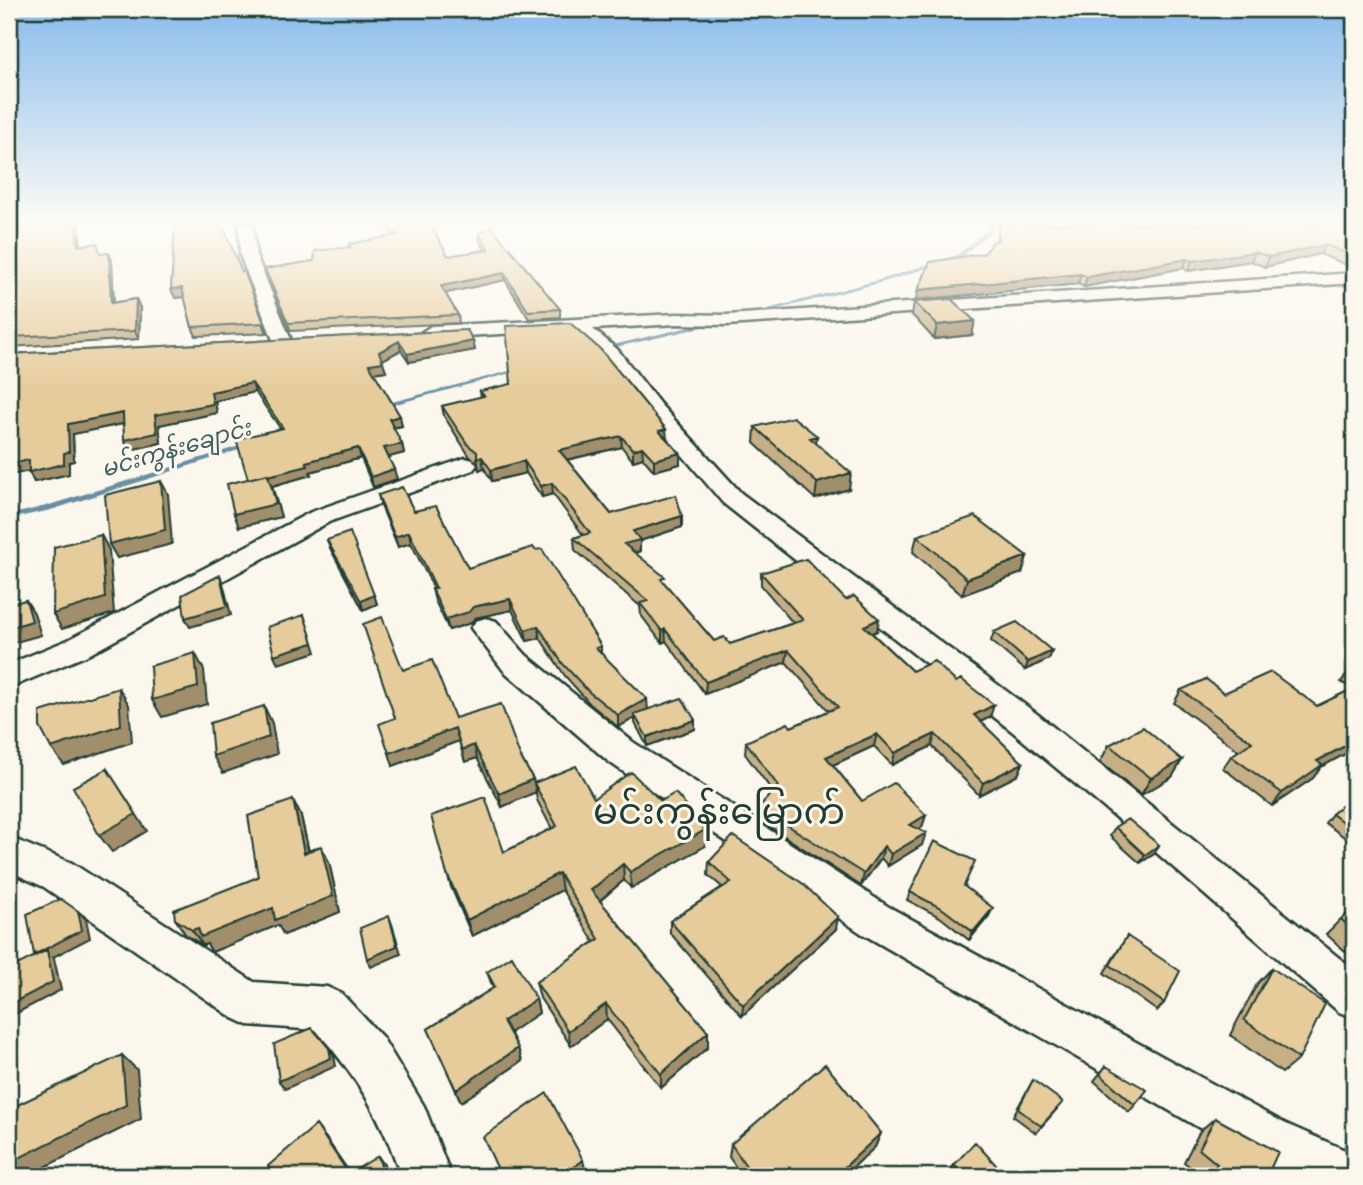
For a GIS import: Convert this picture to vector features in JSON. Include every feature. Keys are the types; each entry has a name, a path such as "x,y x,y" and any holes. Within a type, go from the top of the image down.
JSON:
{"street":[{"path":"258,279 282,340"},
{"path":"416,333 677,319 727,320 1335,279"},
{"path":"578,325 611,354 661,418 732,498 1025,723 1150,824 1354,997"},
{"path":"9,677 79,647 320,517 465,465"},
{"path":"486,628 515,663 621,752 874,920 1267,1140 1346,1176"},
{"path":"9,853 58,875 248,1003 327,1009 366,1053 407,1123 426,1176"}],"building":[{"path":"9,279 110,279 111,303 136,299 135,331 9,337"},
{"path":"172,279 247,279 264,323 192,327 182,288 171,289"},
{"path":"269,279 473,279 441,286 458,315 288,323"},
{"path":"508,279 535,279 560,309 528,311"},
{"path":"923,279 1027,279 918,290"},
{"path":"951,299 975,321 937,325 914,302"},
{"path":"570,323 601,350 666,429 659,431 680,453 654,460 642,447 633,450 621,436 559,450 611,514 676,495 682,516 633,531 640,540 624,544 665,577 661,579 714,641 724,637 730,644 803,620 761,573 806,559 846,600 854,596 879,619 864,626 912,671 934,661 956,682 961,679 994,705 974,715 1023,763 983,783 935,734 895,753 877,734 826,757 862,801 894,783 926,815 910,825 926,833 891,854 884,846 864,874 759,807 778,786 746,742 788,723 791,727 838,707 788,650 706,682 665,629 662,631 640,603 648,601 574,538 590,533 552,483 541,486 524,461 491,470 482,457 477,458 477,452 468,445 442,406 484,396 480,391 511,384 506,326"},
{"path":"467,330 473,341 407,354 399,341 379,352 383,362 369,364 400,416 389,419 402,444 384,448 394,469 371,477 358,448 306,462 308,466 248,479 236,439 283,428 252,383 211,392 213,404 155,415 157,433 124,440 123,413 68,424 69,452 64,453 64,464 29,472 29,460 9,464 9,354"},
{"path":"793,417 817,436 810,438 851,473 817,483 755,427"},
{"path":"268,474 276,504 234,514 227,484"},
{"path":"161,481 165,530 109,544 105,495"},
{"path":"402,487 414,511 436,506 468,568 533,547 535,550 542,549 601,646 596,648 647,699 618,715 589,692 563,664 538,626 525,630 510,599 473,607 469,612 446,619 432,589 436,588 409,532 395,537 378,495"},
{"path":"975,516 1027,556 967,579 917,536"},
{"path":"350,532 374,595 361,601 327,540"},
{"path":"101,535 105,598 53,614 54,547"},
{"path":"220,575 227,606 185,618 182,595"},
{"path":"26,600 32,621 9,628 9,604"},
{"path":"304,615 313,643 274,655 267,627"},
{"path":"382,617 403,670 432,660 455,718 501,704 520,756 533,779 499,794 474,745 462,750 455,728 389,753 379,724 395,718 363,624"},
{"path":"1017,622 1052,651 1028,662 994,632"},
{"path":"195,653 198,687 152,700 150,666"},
{"path":"1271,672 1317,706 1354,688 1354,741 1317,761 1322,765 1282,793 1231,756 1252,742 1181,690 1206,679 1224,693"},
{"path":"119,688 121,725 51,748 40,727 40,712"},
{"path":"682,698 695,720 647,737 634,714"},
{"path":"264,706 269,737 213,756 210,723"},
{"path":"1143,727 1182,760 1151,778 1109,745"},
{"path":"576,766 594,798 631,772 661,801 675,793 705,830 630,872 623,864 591,890 708,1032 661,1074 606,1004 568,1031 536,982 599,939 559,873 467,920 446,871 431,816 485,797 504,852 557,826 534,783"},
{"path":"107,769 136,814 99,835 73,787"},
{"path":"1354,796 1354,830 1332,814"},
{"path":"293,800 304,853 321,846 333,896 275,920 273,908 201,937 198,928 192,930 175,919 174,910 258,877 248,816"},
{"path":"1128,819 1159,845 1145,855 1115,827"},
{"path":"733,836 802,883 838,917 743,1005 670,921 731,882 709,862"},
{"path":"934,841 975,861 964,886 993,908 973,932 943,909 910,892"},
{"path":"61,899 78,911 82,930 34,955 27,914"},
{"path":"1354,909 1354,931 1341,919"},
{"path":"389,916 397,946 367,959 360,928"},
{"path":"1127,936 1180,971 1164,1003 1110,965"},
{"path":"47,950 53,982 9,1005 9,969"},
{"path":"512,956 536,999 503,1021 518,1048 456,1090 428,1029 495,987 487,972"},
{"path":"1272,968 1325,1004 1299,1059 1244,1020"},
{"path":"312,1028 329,1048 331,1058 279,1081 274,1044"},
{"path":"122,1055 126,1105 9,1163 9,1109"},
{"path":"825,1064 881,1133 835,1176 753,1176 731,1144"},
{"path":"1106,1066 1147,1090 1135,1105 1100,1074"},
{"path":"1033,1080 1063,1102 1041,1126 1018,1109"},
{"path":"547,1093 583,1160 562,1176 501,1176 483,1137"},
{"path":"1215,1118 1278,1152 1267,1176 1207,1176 1217,1164 1199,1149"},
{"path":"316,1125 349,1174 378,1156 384,1176 273,1176 268,1166"},
{"path":"975,1142 1006,1176 964,1176 954,1165"}],"waterway":[{"name":"မင်းကွန်းချောင်း","path":"743,316 887,279"},
{"name":"မင်းကွန်းချောင်း","path":"603,348 719,322"},
{"name":"မင်းကွန်းချောင်း","path":"383,406 519,370"},
{"name":"မင်းကွန်းချောင်း","path":"9,517 48,508 249,445"}],"district":[{"name":"မင်းကွန်းမြောက်","path":"719,811"}]}
